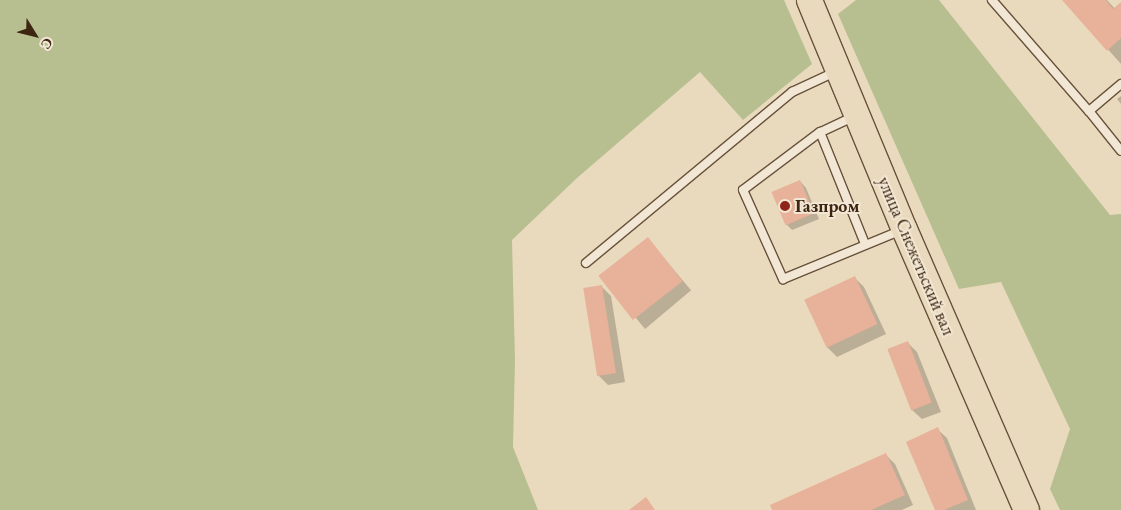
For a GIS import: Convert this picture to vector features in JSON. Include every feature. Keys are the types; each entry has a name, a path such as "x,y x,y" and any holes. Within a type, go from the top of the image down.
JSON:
{"main road":[{"name":"улица Снежетьский вал","path":"809,0 1023,508"}],"lane":[{"path":"992,0 1089,111 1121,151"},
{"path":"586,263 792,92 839,70"},
{"path":"1089,111 1121,84"},
{"path":"856,115 820,132 743,190 784,279 904,229"},
{"path":"820,132 865,244"}],"green space":[{"path":"0,0 784,0 812,64 743,120 700,72 577,178 512,240 515,360 513,447 538,510 0,510"},
{"path":"856,0 939,0 1110,215 1121,214 1121,510 1060,510 1050,489 1070,429 1001,282 959,289 838,14"}],"building":[{"path":"1062,0 1106,0 1113,9 1121,2 1121,38 1107,51"},
{"path":"800,180 814,213 786,225 771,192"},
{"path":"648,237 682,281 633,320 598,276"},
{"path":"855,276 877,324 827,348 804,300"},
{"path":"602,285 616,373 597,376 583,288"},
{"path":"908,341 932,403 911,411 887,349"},
{"path":"938,427 968,500 944,510 935,510 906,442"},
{"path":"886,453 905,495 871,510 772,510 770,505"},
{"path":"646,497 655,510 629,510"}],"place":[{"name":"Газпром","path":"785,206"}]}
